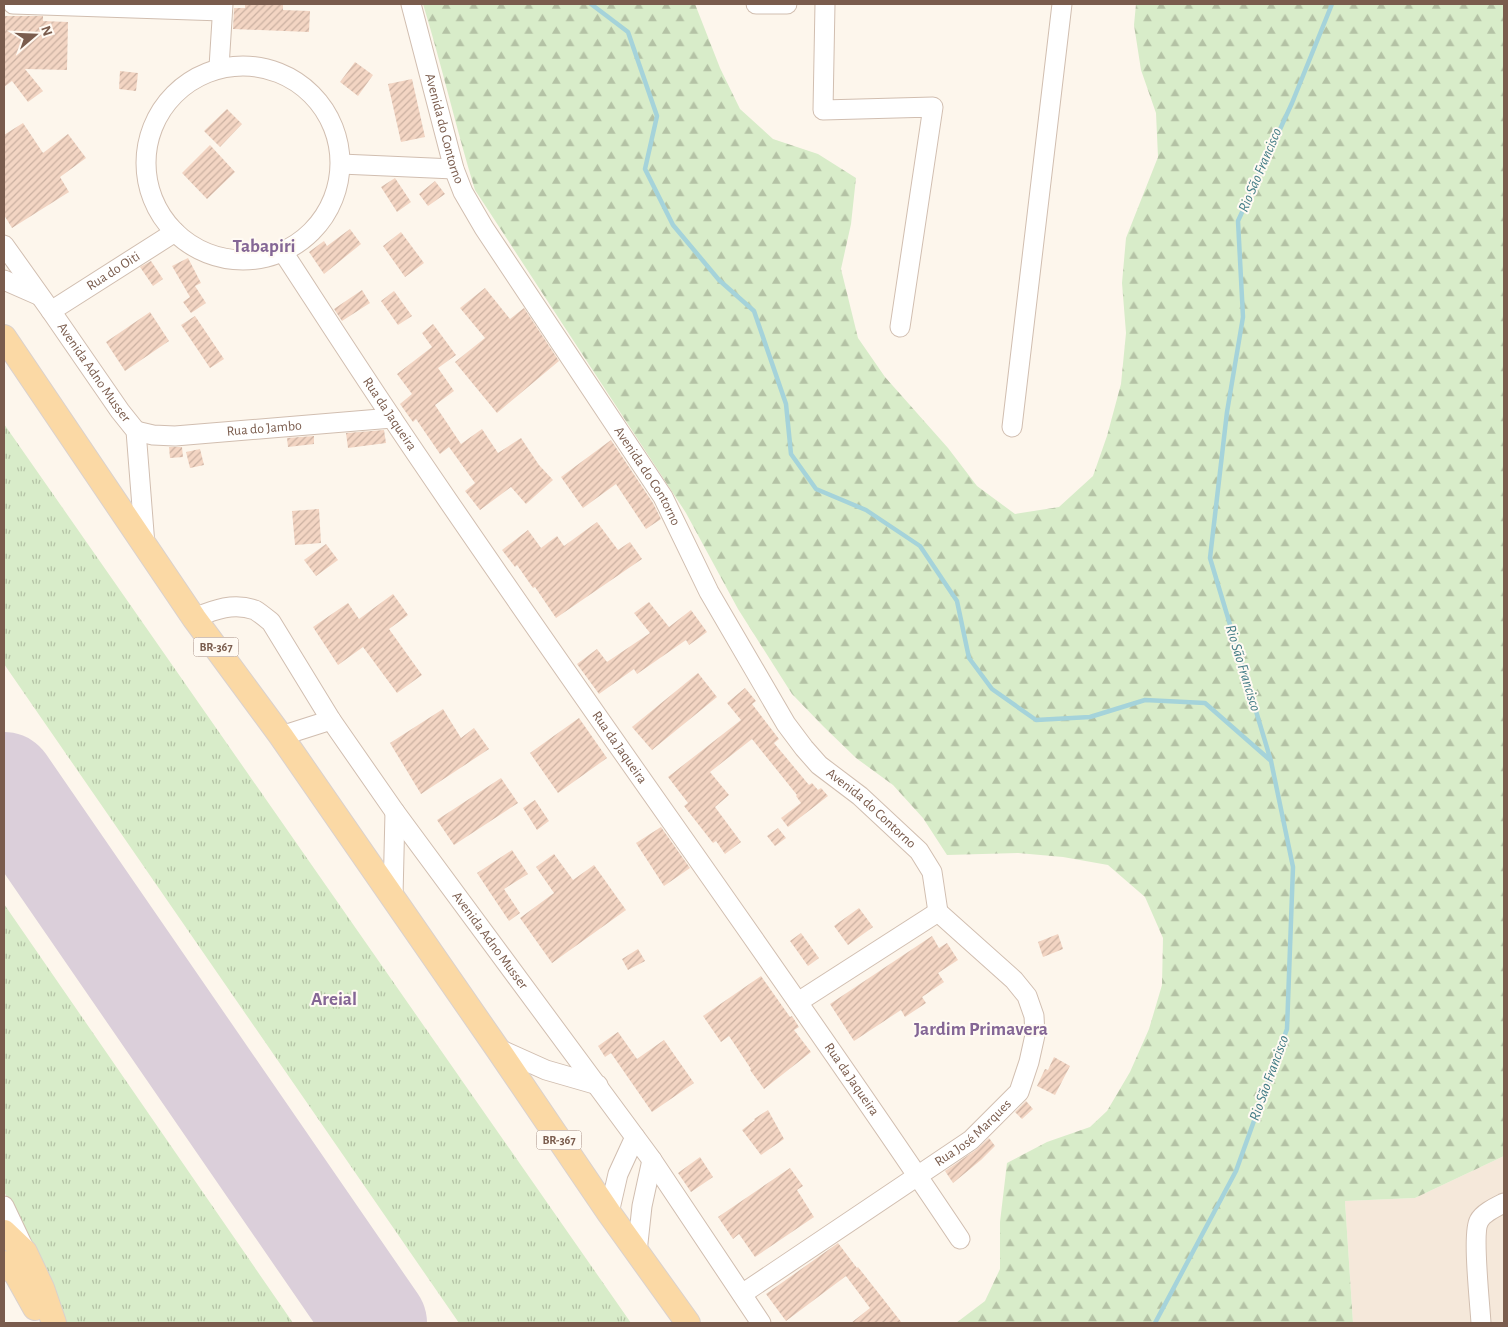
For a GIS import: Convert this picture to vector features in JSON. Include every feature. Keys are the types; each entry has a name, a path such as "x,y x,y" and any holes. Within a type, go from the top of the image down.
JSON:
{"main road":[{"name":"BR-367","path":"4,337 194,618 281,736 393,896 608,1213 688,1323"},
{"path":"4,1232 25,1252 42,1288 54,1323"},
{"path":"4,1263 16,1274 22,1283 43,1323"}],"street":[{"path":"13,4 222,7 219,68"},
{"name":"Avenida do Contorno","path":"411,4 454,169 463,192 484,228 663,497 709,592 786,724 819,765 860,796 919,852 932,872 938,912"},
{"path":"756,4 787,4"},
{"path":"825,4 823,110 933,107 900,327"},
{"path":"1012,427 1062,4"},
{"path":"248,65 278,71 303,86 324,108 337,134 341,164 337,191 325,217 306,237 283,252 255,260 226,259 199,249 175,232 155,204 146,171 149,137 164,106 188,82 219,68 248,65"},
{"path":"341,164 454,169"},
{"name":"Rua do Oiti","path":"51,311 175,232"},
{"name":"Avenida Adno Musser","path":"4,246 136,431 145,545"},
{"name":"Rua da Jaqueira","path":"283,252 392,418 960,1238"},
{"path":"4,280 39,296"},
{"name":"Rua do Jambo","path":"136,431 153,436 175,436 392,418"},
{"name":"Avenida Adno Musser","path":"194,618 217,608 236,606 255,611 271,622 331,720 396,812 652,1160 761,1323"},
{"path":"281,736 331,720"},
{"path":"393,896 396,812"},
{"path":"798,1002 938,912"},
{"name":"Rua José Marques","path":"742,1294 971,1140 1019,1092 1029,1062 1035,1035 1034,1016 1026,996 1018,985 938,912"},
{"path":"497,1048 546,1070 598,1085"},
{"path":"608,1213 618,1174 635,1137"},
{"path":"637,1252 642,1206 652,1160"},
{"path":"1481,1323 1476,1237 1479,1222 1486,1214 1504,1203"},
{"path":"4,1206 25,1252"}],"shaded area":[{"path":"1504,1156 1504,1323 1353,1323 1345,1201 1415,1198"}],"green space":[{"path":"423,4 695,4 720,68 740,109 773,139 818,154 856,178 851,224 841,269 858,338 885,377 948,448 977,486 1015,514 1059,507 1093,476 1107,436 1121,384 1126,333 1122,283 1126,238 1158,157 1156,113 1141,70 1134,25 1136,4 1504,4 1504,1156 1415,1198 1345,1201 1353,1323 956,1323 985,1301 1000,1269 1000,1222 1007,1163 1047,1142 1090,1127 1107,1111 1130,1072 1149,1029 1162,985 1163,938 1145,897 1108,865 1063,857 1018,853 947,855 923,818 893,785 856,758 792,694 738,609 686,513 475,190"},
{"path":"4,424 631,1323 459,1323 4,664"},
{"path":"4,904 293,1323 61,1323 4,1191"}],"building":[{"path":"245,4 283,4 283,10 310,11 309,32 233,29 234,8 245,8"},
{"path":"4,16 43,16 43,21 68,22 67,70 25,69 43,91 28,102 12,81 4,87"},
{"path":"355,62 373,75 358,96 340,82"},
{"path":"120,71 138,73 136,91 119,89"},
{"path":"412,79 425,137 401,142 388,84"},
{"path":"227,109 242,124 220,147 204,131"},
{"path":"23,123 43,153 68,134 86,158 60,177 69,192 12,228 4,215 4,135"},
{"path":"210,145 235,172 207,199 182,173"},
{"path":"395,178 411,202 397,212 381,187"},
{"path":"435,181 445,194 428,206 419,194"},
{"path":"350,229 361,244 324,274 309,252 324,241 327,246"},
{"path":"401,232 424,263 405,277 383,246"},
{"path":"188,258 201,283 195,286 206,303 191,313 183,302 190,297 172,266"},
{"path":"151,261 163,279 153,286 140,267"},
{"path":"485,288 510,319 524,308 559,361 497,413 455,362 485,338 460,308"},
{"path":"362,290 370,303 342,321 334,309"},
{"path":"394,291 412,316 398,325 381,301"},
{"path":"150,312 169,341 125,371 106,342"},
{"path":"195,316 224,359 210,368 181,325"},
{"path":"433,324 456,355 438,368 454,391 435,405 461,444 482,429 498,453 521,438 539,465 553,480 526,504 511,487 480,510 465,491 475,483 449,447 440,454 416,419 413,422 400,404 412,394 397,374 432,347 422,333"},
{"path":"384,430 386,443 348,448 346,433"},
{"path":"314,436 314,444 288,447 287,438"},
{"path":"611,440 653,503 661,519 646,529 616,484 583,508 561,477"},
{"path":"169,447 182,447 183,457 170,458"},
{"path":"200,449 204,465 190,468 186,452"},
{"path":"319,509 321,543 295,545 292,511"},
{"path":"597,522 618,550 630,542 642,559 556,618 535,587 533,588 517,565 515,567 502,550 528,530 541,548 557,536 564,546"},
{"path":"326,544 338,560 316,576 304,560"},
{"path":"393,594 408,615 389,629 422,675 397,693 363,647 338,665 313,627 348,603 359,619"},
{"path":"649,602 669,627 691,610 707,632 689,645 686,640 637,674 634,669 599,694 577,664 597,649 607,662 650,633 634,613"},
{"path":"698,673 717,697 652,750 632,727"},
{"path":"745,688 756,701 752,704 779,739 774,743 809,785 812,783 818,790 821,788 828,796 788,827 781,818 801,803 797,795 752,739 710,772 729,795 715,807 741,842 725,854 716,841 713,843 684,806 688,803 668,777 741,720 727,703"},
{"path":"443,709 461,738 474,728 489,749 421,794 390,743"},
{"path":"579,718 607,758 558,793 530,753"},
{"path":"501,778 518,803 454,845 437,820"},
{"path":"535,800 549,821 537,830 523,808"},
{"path":"661,827 690,868 664,886 636,843"},
{"path":"778,828 786,838 775,846 767,836"},
{"path":"512,850 528,874 504,889 520,913 509,921 477,873"},
{"path":"554,854 573,880 594,865 626,910 552,963 520,918 554,893 536,867"},
{"path":"859,908 873,927 848,945 834,926"},
{"path":"801,933 819,958 808,966 790,941"},
{"path":"1058,934 1063,949 1043,957 1038,942"},
{"path":"932,936 939,948 947,943 958,960 938,973 944,982 922,997 926,1003 905,1017 901,1010 854,1041 830,1004"},
{"path":"638,949 645,961 628,970 622,959"},
{"path":"761,976 790,1017 792,1016 799,1027 794,1030 811,1052 764,1089 729,1036 721,1042 703,1016"},
{"path":"618,1032 637,1059 664,1040 694,1083 652,1112 611,1053 605,1057 598,1046"},
{"path":"1054,1057 1070,1066 1055,1095 1037,1086 1045,1069 1048,1070"},
{"path":"1026,1101 1033,1109 1022,1119 1015,1112"},
{"path":"768,1110 784,1139 761,1155 742,1130"},
{"path":"989,1138 995,1146 953,1183 945,1171 977,1149"},
{"path":"700,1157 713,1177 691,1192 678,1173"},
{"path":"790,1168 803,1186 797,1190 814,1217 755,1257 739,1234 733,1239 718,1217"},
{"path":"838,1243 902,1323 851,1323 870,1308 846,1276 786,1321 766,1294"}],"waterway":[{"path":"591,4 628,32 657,116 645,169 673,225 719,280 754,311 786,404 791,454 816,489 866,510 920,546 957,601 969,658 992,689 1036,720 1090,717 1145,700 1205,703 1270,760"},
{"name":"Rio São Francisco","path":"1155,1323 1236,1171 1287,1029 1293,867 1271,761 1210,558 1227,412 1243,317 1238,221 1292,103 1332,4"}],"runway":[{"path":"4,783 376,1323"}],"district":[{"name":"Tabapiri","path":"264,246"},
{"name":"Areial","path":"334,999"},
{"name":"Jardim Primavera","path":"981,1029"}]}
